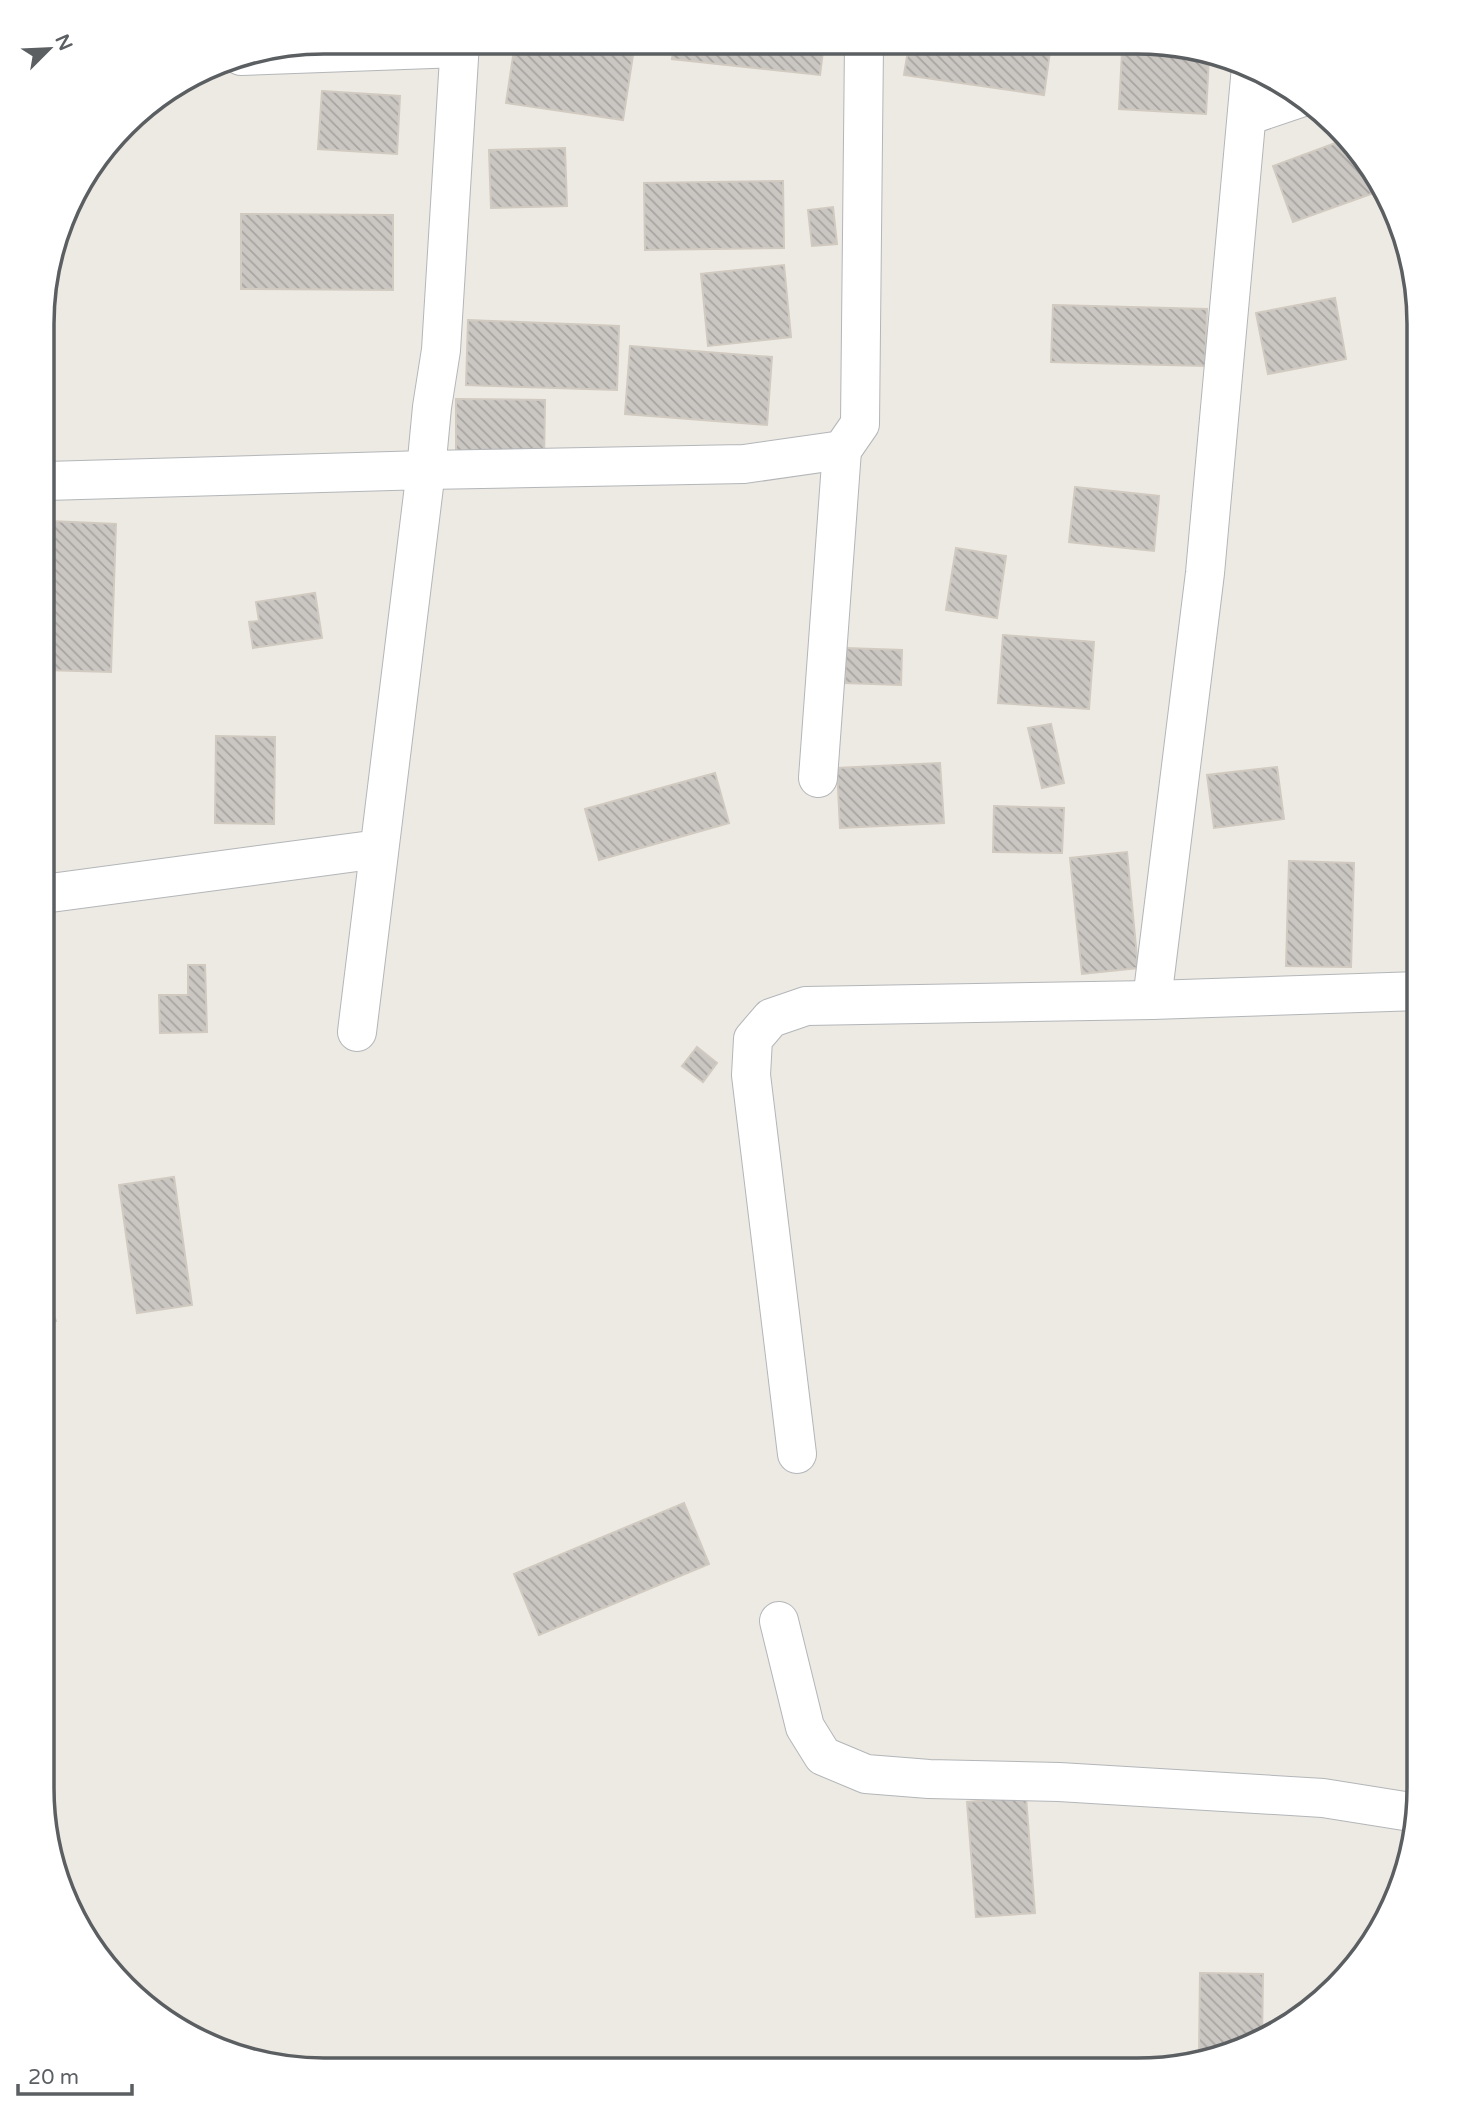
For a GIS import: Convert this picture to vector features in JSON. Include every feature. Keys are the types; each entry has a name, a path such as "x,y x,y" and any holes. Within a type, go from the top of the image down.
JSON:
{"street":[{"path":"357,1032 441,350 459,54"},
{"path":"818,778 842,450 860,424 864,54"},
{"path":"1153,1000 1205,573 1250,79"},
{"path":"1248,116 1289,102"},
{"path":"54,481 744,464 842,450"},
{"path":"54,893 379,849"},
{"path":"797,1454 751,1075 753,1039 771,1018 807,1006 1153,1000 1407,991"},
{"path":"779,1621 805,1727 823,1756 866,1774 929,1779 1059,1782 1323,1798 1405,1811"}],"building":[{"path":"513,54 633,55 623,120 506,103"},
{"path":"673,54 823,54 820,75 672,59"},
{"path":"907,54 1050,54 1044,95 904,75"},
{"path":"1122,54 1172,57 1209,64 1206,114 1119,109"},
{"path":"322,91 400,96 397,154 318,149"},
{"path":"1337,143 1373,193 1293,222 1273,166"},
{"path":"565,148 567,206 491,208 489,150"},
{"path":"783,181 784,248 645,250 644,183"},
{"path":"833,207 837,244 812,246 808,210"},
{"path":"241,214 393,215 393,290 241,289"},
{"path":"784,265 791,337 708,346 701,274"},
{"path":"1335,298 1346,359 1268,374 1256,313"},
{"path":"1053,305 1207,309 1205,366 1051,362"},
{"path":"468,320 619,326 617,390 466,385"},
{"path":"630,346 772,357 767,425 625,414"},
{"path":"456,399 545,400 544,463 456,463"},
{"path":"1075,487 1159,496 1154,551 1069,542"},
{"path":"54,521 116,524 111,672 54,670"},
{"path":"956,548 1006,556 997,618 946,610"},
{"path":"315,593 322,638 253,648 249,622 259,621 256,602"},
{"path":"1003,635 1094,642 1089,709 998,703"},
{"path":"846,648 902,650 901,685 845,683"},
{"path":"1051,724 1064,783 1042,788 1028,728"},
{"path":"216,736 275,737 274,824 215,823"},
{"path":"940,763 944,823 840,828 837,768"},
{"path":"1277,767 1284,819 1214,828 1207,775"},
{"path":"715,773 729,823 599,860 585,809"},
{"path":"994,806 1064,808 1062,853 993,852"},
{"path":"1127,852 1138,968 1082,974 1070,858"},
{"path":"1289,861 1354,863 1351,967 1286,966"},
{"path":"188,965 205,965 207,1032 160,1033 159,995 188,995"},
{"path":"697,1047 717,1063 703,1082 682,1066"},
{"path":"174,1177 192,1305 137,1313 119,1185"},
{"path":"684,1503 709,1564 539,1635 514,1574"},
{"path":"1026,1797 1035,1913 976,1917 967,1802"},
{"path":"1200,1973 1263,1974 1262,2027 1199,2051"}]}
